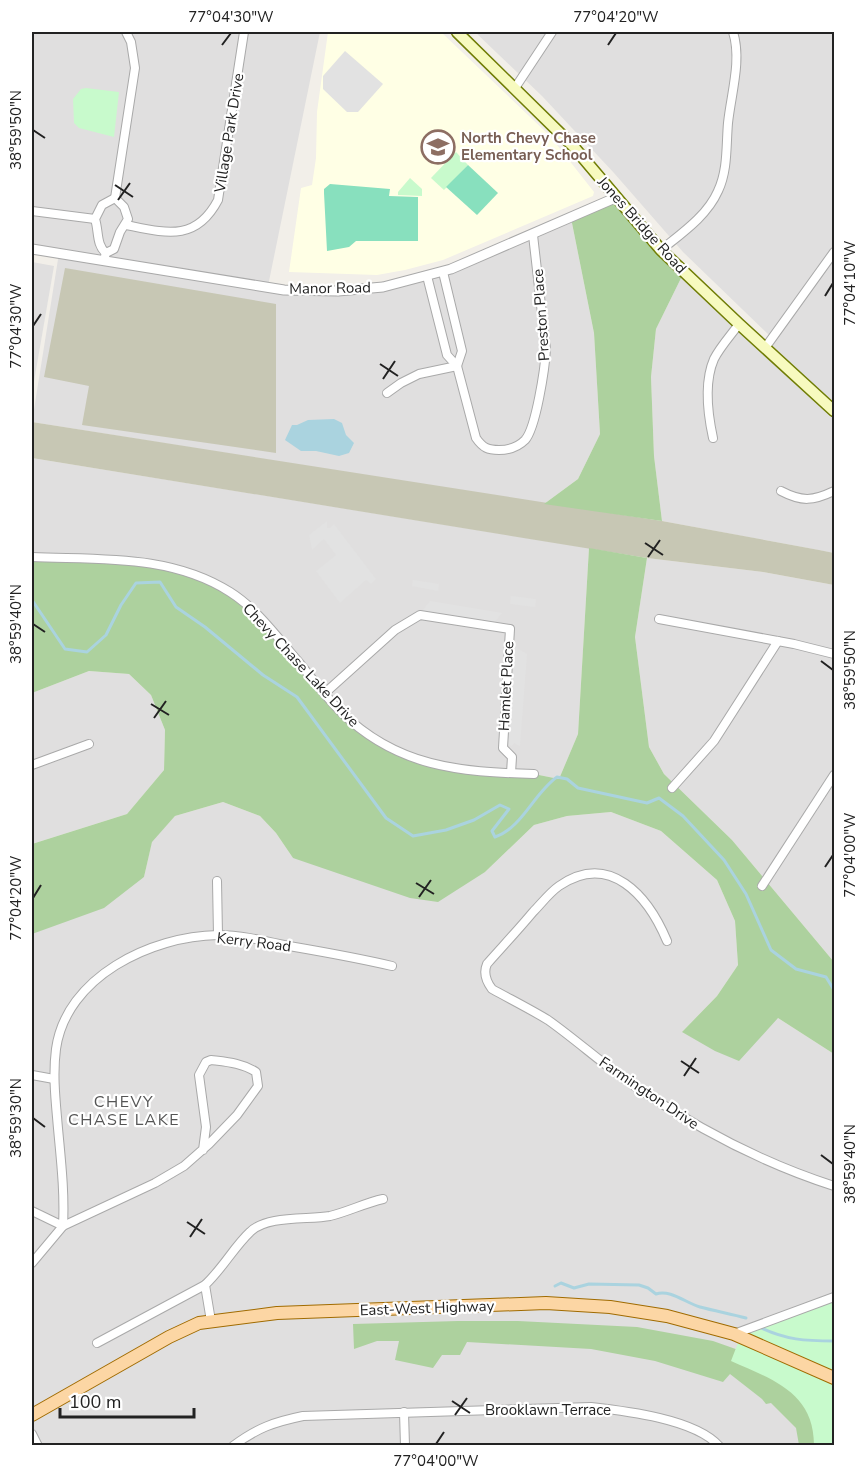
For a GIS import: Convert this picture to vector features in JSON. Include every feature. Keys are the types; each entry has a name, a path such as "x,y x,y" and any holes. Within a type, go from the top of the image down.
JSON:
{"main road":[{"name":"Jones Bridge Road","path":"457,32 573,146 661,250 834,411"},
{"name":"East-West Highway","path":"32,1415 169,1337 199,1323 277,1313 546,1303 610,1306 668,1316 734,1334 834,1378"}],"street":[{"path":"115,198 102,206 95,219 99,243 105,257 114,249 128,219 126,212 115,198 135,68 134,53 126,32"},
{"name":"Village Park Drive","path":"126,225 182,232 192,230 201,224 213,210 218,200 244,32"},
{"path":"515,88 552,32"},
{"path":"661,250 699,218 718,192 725,171 736,59 733,32"},
{"name":"Manor Road","path":"32,249 105,257 284,290 338,291 383,287 443,272 615,198"},
{"path":"32,211 95,219"},
{"name":"Preston Place","path":"427,276 447,355 457,366 476,438 482,447 489,450 503,451 514,448 524,441 531,431 545,364 546,349 533,235"},
{"path":"765,348 834,252"},
{"name":"Preston Place","path":"443,272 462,351 457,366"},
{"path":"713,438 709,418 711,370 714,359 739,324"},
{"path":"387,393 419,374 457,366"},
{"path":"781,491 797,499 807,500 834,491"},
{"name":"Chevy Chase Lake Drive","path":"32,557 138,561 159,564 198,576 231,593 259,617 340,711 382,745 427,764 465,771 534,774"},
{"name":"Hamlet Place","path":"326,693 395,630 420,615 510,629 503,747 512,757 511,773"},
{"path":"659,619 834,654"},
{"path":"672,788 714,741 778,641"},
{"path":"32,765 89,744"},
{"path":"762,886 834,775"},
{"name":"Farmington Drive","path":"667,941 648,904 627,884 617,878 593,873 577,877 553,891 484,970 487,982 492,989 547,1020 637,1088 700,1128 766,1160 834,1186"},
{"path":"217,881 218,935"},
{"name":"Kerry Road","path":"63,1226 64,1197 54,1079 56,1048 63,1025 76,1001 97,979 148,949 179,940 218,935 251,938 392,966"},
{"path":"32,1263 63,1226 154,1183 184,1166 202,1150 254,1095 258,1079 256,1072 251,1068 243,1064 211,1060 201,1068 199,1075 206,1127 202,1150"},
{"path":"32,1075 54,1079"},
{"path":"97,1343 205,1285 220,1272 250,1231 261,1225 332,1215 361,1204 383,1199"},
{"path":"32,1212 63,1226"},
{"path":"205,1285 211,1321"},
{"path":"734,1334 834,1297"},
{"name":"Brooklawn Terrace","path":"233,1446 251,1432 274,1422 303,1416 601,1408 670,1420 706,1434 719,1446"},
{"path":"404,1412 405,1446"},
{"path":"32,1434 38,1446"}],"shaded area":[{"path":"32,32 320,32 268,286 338,291 409,282 571,218 594,333 600,434 578,479 544,504 32,422 59,253 32,249"},
{"name":"North Chevy Chase Elementary School","path":"328,32 441,32 550,136 594,192 593,196 443,260 405,270 377,275 289,272 301,188 312,185 316,158 317,112"},
{"path":"475,32 834,32 834,250 770,336 683,252 542,96"},
{"path":"345,51 383,84 358,112 347,112 323,89 323,76"},
{"path":"834,252 834,553 662,521 654,456 651,377 656,329 684,272 766,348"},
{"path":"32,262 54,266 32,393"},
{"path":"65,268 276,304 276,453 82,425 89,386 44,377"},
{"path":"32,422 662,521 834,553 834,585 763,572 647,558 32,458"},
{"path":"32,458 589,548 578,734 559,779 534,774 427,764 32,557"},
{"path":"327,521 327,528 334,524 376,579 371,584 366,580 340,603 316,571 336,555 324,539 312,550 309,535"},
{"path":"647,558 763,572 834,585 834,962 732,840 664,774 649,747 635,637"},
{"path":"413,580 439,584 438,591 412,586"},
{"path":"511,596 536,599 535,607 510,604"},
{"path":"430,601 502,613 494,623 422,611"},
{"path":"513,646 527,654 520,746 514,743 512,746 506,744"},
{"path":"89,671 129,674 151,695 165,730 164,770 127,814 32,844 32,693"},
{"path":"223,802 260,816 276,833 293,858 485,872 534,825 567,816 611,812 661,831 717,880 735,921 738,965 717,996 682,1032 778,1018 834,1054 834,1297 735,1334 821,1445 32,1446 32,934 144,877 152,841 175,816"}],"green space":[{"path":"81,89 119,92 114,137 79,128 74,123 73,99"},
{"path":"456,152 468,165 444,190 431,178"},
{"path":"468,165 498,193 477,215 446,187"},
{"path":"410,178 422,189 422,196 398,195"},
{"path":"330,184 390,189 389,196 418,197 418,241 356,241 349,247 327,251 324,189"},
{"path":"615,198 684,272 656,329 651,377 654,456 662,521 544,504 578,479 600,434 594,333 571,218"},
{"path":"589,548 647,558 635,637 649,747 664,774 732,840 834,962 834,1054 778,1018 739,1061 715,1051 682,1032 717,996 738,965 735,921 717,880 661,831 611,812 567,816 534,825 485,872 438,902 410,898 293,858 276,833 260,816 223,802 175,816 152,842 144,877 104,908 32,934 32,844 127,814 164,770 165,730 151,695 129,674 89,671 32,693 32,557 159,564 231,593 259,617 360,729 427,764 534,774 559,779 578,734"},
{"path":"834,1299 834,1445 814,1445 807,1412 798,1400 775,1382 731,1361 741,1335"},
{"path":"518,1321 637,1327 713,1341 770,1361 834,1445 799,1445 796,1428 771,1403 766,1404 730,1374 723,1382 655,1361 591,1349 467,1342 460,1355 442,1355 433,1368 395,1360 399,1341 377,1341 354,1349 353,1324"}],"water":[{"path":"334,419 342,423 346,435 354,443 349,453 339,456 316,451 301,451 285,440 292,425 308,420"}],"waterway":[{"path":"32,600 65,649 87,652 106,635 121,605 136,583 160,582 176,607 205,627 263,675 297,697 386,818 413,836 446,830 474,820 500,805 509,809 492,831 495,837 513,826 541,792 557,777 567,779 578,788 647,803 659,798 683,816 724,860 746,894 771,950 796,969 826,977 834,990"},
{"path":"555,1286 561,1283 574,1288 589,1284 639,1285 656,1294 667,1293 700,1307 746,1318"},
{"path":"759,1327 796,1339 834,1341"}],"place":[{"name":"North Chevy Chase Elementary School","path":"438,147"}],"district":[{"name":"CHEVY CHASE LAKE","path":"124,1110"}]}
